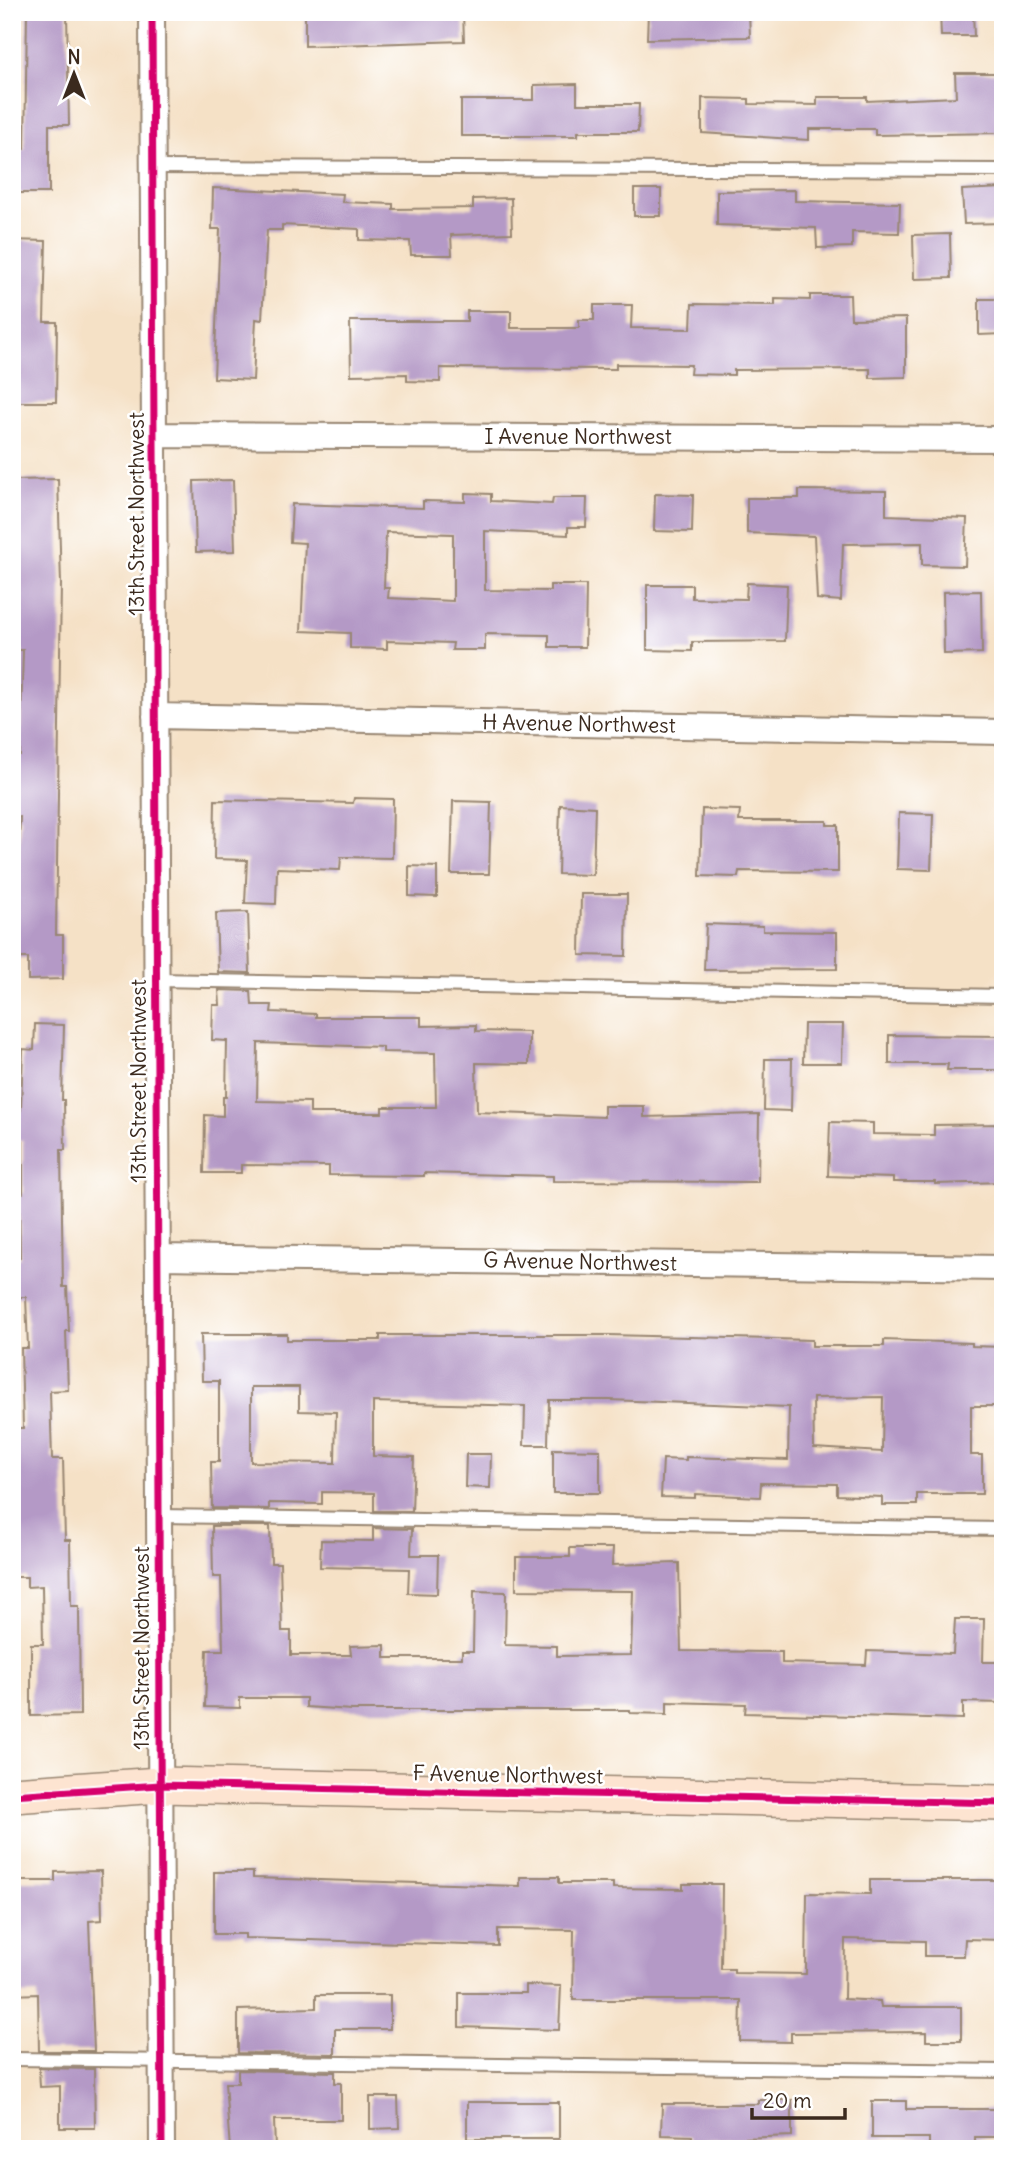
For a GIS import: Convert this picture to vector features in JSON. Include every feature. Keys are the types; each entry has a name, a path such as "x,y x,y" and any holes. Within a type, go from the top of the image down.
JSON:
{"main road":[{"name":"F Avenue Northwest","path":"12,1795 160,1785 1003,1803"}],"street":[{"name":"13th Street Northwest","path":"152,12 162,2149"},
{"name":"I Avenue Northwest","path":"154,435 1003,439"},
{"name":"H Avenue Northwest","path":"155,716 1003,732"},
{"name":"G Avenue Northwest","path":"158,1257 1003,1268"}],"lane":[{"path":"153,167 1003,170"},
{"path":"156,981 1003,996"},
{"path":"159,1516 1003,1529"},
{"path":"12,2059 1003,2071"}],"building":[{"path":"27,12 67,12 69,125 49,125 49,193 12,193 12,149 25,149"},
{"path":"305,12 463,12 464,41 305,46"},
{"path":"648,12 749,12 750,37 647,39"},
{"path":"940,12 973,12 974,36 941,36"},
{"path":"955,73 1003,73 1003,133 875,135 875,129 809,129 809,140 702,133 702,98 749,99 749,104 817,105 817,97 867,97 867,101 956,97"},
{"path":"577,84 577,104 639,104 638,132 578,132 578,136 461,136 461,100 534,100 534,85"},
{"path":"213,188 343,194 342,202 393,204 393,209 473,208 473,199 511,198 512,233 451,235 452,255 411,255 410,241 359,240 359,229 282,225 282,230 267,230 262,320 256,319 253,380 214,378 220,229 212,229"},
{"path":"1003,188 1003,223 964,224 962,190"},
{"path":"634,189 661,189 661,216 634,216"},
{"path":"795,190 795,201 900,203 899,233 852,232 852,247 817,248 816,228 717,225 717,191"},
{"path":"950,234 951,278 914,279 913,235"},
{"path":"12,240 46,241 44,322 57,322 56,402 12,402"},
{"path":"810,295 850,295 851,319 906,318 906,377 870,378 870,369 734,370 734,375 690,374 691,365 616,364 616,369 440,368 440,382 407,381 407,374 351,375 350,321 467,321 467,311 511,311 511,328 579,328 579,320 594,320 594,305 632,305 631,328 691,329 692,304 775,305 775,299 810,300"},
{"path":"979,299 1003,299 1003,334 979,335"},
{"path":"58,479 61,584 56,935 63,935 63,979 28,980 28,958 12,958 12,875 18,876 20,817 12,817 12,755 20,755 23,650 17,650 17,629 12,629 12,583 17,584 15,480"},
{"path":"233,480 235,551 196,552 194,481"},
{"path":"799,490 886,491 886,515 967,518 965,566 922,565 922,543 843,544 841,601 817,599 814,536 747,533 747,498 799,498"},
{"path":"465,493 491,494 491,501 552,504 553,498 587,498 586,527 568,527 568,535 485,531 485,590 550,591 550,585 586,585 585,647 549,647 549,635 485,634 485,650 452,650 453,643 387,641 387,649 350,648 350,633 301,631 305,543 290,542 292,504 423,508 423,501 465,502","holes":["386,532 453,534 453,601 388,598 389,588 384,588"]},
{"path":"655,494 693,495 692,532 654,531"},
{"path":"747,583 787,585 785,641 692,642 692,651 647,650 647,585 692,585 692,598 746,599"},
{"path":"981,591 982,653 944,654 943,592"},
{"path":"354,798 393,799 392,858 341,857 340,870 277,868 276,904 245,903 247,860 214,859 215,800 353,803"},
{"path":"453,801 491,802 489,874 451,874"},
{"path":"560,805 595,807 593,875 558,874"},
{"path":"702,809 740,810 739,821 827,821 827,825 838,825 838,872 739,871 738,877 700,876"},
{"path":"899,813 933,814 931,870 897,869"},
{"path":"409,866 437,867 437,897 409,896"},
{"path":"581,894 627,894 626,956 580,955"},
{"path":"248,912 250,973 218,972 216,913"},
{"path":"706,924 763,926 763,931 837,932 837,969 704,970"},
{"path":"219,990 251,991 252,1005 272,1005 271,1012 316,1014 316,1017 421,1017 421,1026 476,1025 476,1031 529,1032 529,1064 476,1063 477,1112 604,1117 604,1106 644,1106 644,1117 759,1114 758,1182 553,1181 553,1176 424,1173 424,1176 329,1175 329,1166 241,1165 241,1173 204,1173 205,1115 223,1116 223,1097 226,1097 227,1041 212,1040 213,1005 220,1005","holes":["258,1043 383,1047 383,1052 435,1053 436,1107 382,1107 382,1113 310,1113 310,1102 257,1101"]},
{"path":"35,1024 64,1025 62,1100 65,1150 61,1150 63,1287 67,1287 69,1331 66,1331 68,1390 50,1391 52,1459 63,1459 65,1540 70,1540 71,1606 79,1606 80,1715 31,1716 31,1644 43,1644 42,1586 27,1587 27,1577 12,1577 12,1521 18,1521 16,1428 23,1428 21,1348 28,1348 26,1297 12,1297 12,1259 20,1258 19,1194 23,1193 23,1141 12,1141 12,1111 21,1110 23,1049 34,1050"},
{"path":"804,1024 843,1024 842,1063 803,1063"},
{"path":"889,1035 1003,1036 1003,1070 947,1070 948,1064 889,1064"},
{"path":"765,1059 792,1059 791,1111 764,1110"},
{"path":"830,1122 873,1123 873,1134 934,1135 934,1125 1003,1124 1003,1182 935,1184 893,1182 893,1178 828,1176"},
{"path":"201,1334 287,1334 287,1340 380,1340 380,1335 609,1335 812,1340 812,1346 884,1346 884,1340 972,1343 972,1346 1003,1347 1003,1406 971,1406 971,1455 982,1455 982,1494 917,1494 917,1505 882,1505 882,1497 837,1495 837,1484 761,1483 760,1497 695,1494 695,1498 661,1497 663,1459 686,1460 686,1457 788,1460 789,1407 549,1400 548,1445 524,1445 525,1406 373,1402 373,1456 414,1457 412,1511 374,1511 374,1493 322,1492 322,1504 269,1503 269,1509 212,1508 211,1462 219,1462 219,1381 202,1381","holes":["251,1387 299,1387 299,1411 336,1412 335,1463 251,1462","883,1397 882,1452 814,1448 813,1398"]},
{"path":"553,1449 600,1450 600,1493 553,1493"},
{"path":"466,1454 491,1454 490,1488 465,1487"},
{"path":"212,1526 270,1526 271,1563 280,1563 282,1631 291,1631 291,1655 351,1655 350,1646 385,1645 385,1658 462,1658 462,1651 473,1651 474,1591 506,1592 505,1645 557,1646 557,1656 631,1655 633,1591 516,1590 516,1557 570,1557 570,1548 613,1548 612,1565 679,1563 681,1651 782,1652 782,1663 866,1665 867,1651 953,1654 955,1619 984,1619 983,1662 1003,1662 1003,1703 963,1702 963,1719 745,1713 746,1704 667,1702 667,1714 630,1713 630,1710 352,1710 306,1707 306,1698 240,1698 240,1708 205,1707 207,1650 223,1650 221,1577 213,1577"},
{"path":"373,1528 412,1529 411,1555 438,1555 437,1594 408,1593 409,1569 320,1567 321,1540 373,1541"},
{"path":"101,1871 102,1920 89,1921 94,2051 39,2051 38,1994 12,1995 12,1881 55,1881 55,1872"},
{"path":"214,1872 253,1872 253,1878 520,1886 520,1877 559,1877 559,1883 613,1883 613,1888 683,1889 683,1884 722,1884 721,1969 734,1969 734,1973 806,1974 807,1893 870,1894 870,1880 1003,1880 1003,1940 965,1939 964,1956 925,1956 925,1941 845,1939 844,1999 880,2001 881,2007 961,2007 961,2041 926,2041 926,2032 791,2033 791,2042 740,2041 741,2000 573,2000 574,1930 498,1929 498,1946 245,1938 245,1934 214,1934"},
{"path":"526,1985 561,1986 559,2030 459,2027 459,1993 526,1993"},
{"path":"316,1995 390,1995 390,2029 335,2029 335,2054 238,2053 238,2010 316,2008"},
{"path":"39,2068 94,2069 95,2128 60,2128 60,2086 40,2087"},
{"path":"238,2070 335,2072 335,2083 341,2083 341,2120 274,2120 275,2149 230,2149 225,2083 238,2083"},
{"path":"370,2097 398,2097 399,2128 370,2129"},
{"path":"758,2100 792,2100 792,2136 692,2140 692,2136 661,2135 662,2104 758,2104"},
{"path":"872,2101 906,2101 906,2109 1003,2109 1003,2137 975,2137 975,2145 929,2145 929,2138 872,2138"},
{"path":"467,2102 559,2102 559,2139 467,2139"}],"cycle path":[{"path":"152,12 162,2149"},
{"path":"12,1795 160,1785 1003,1803"}]}
